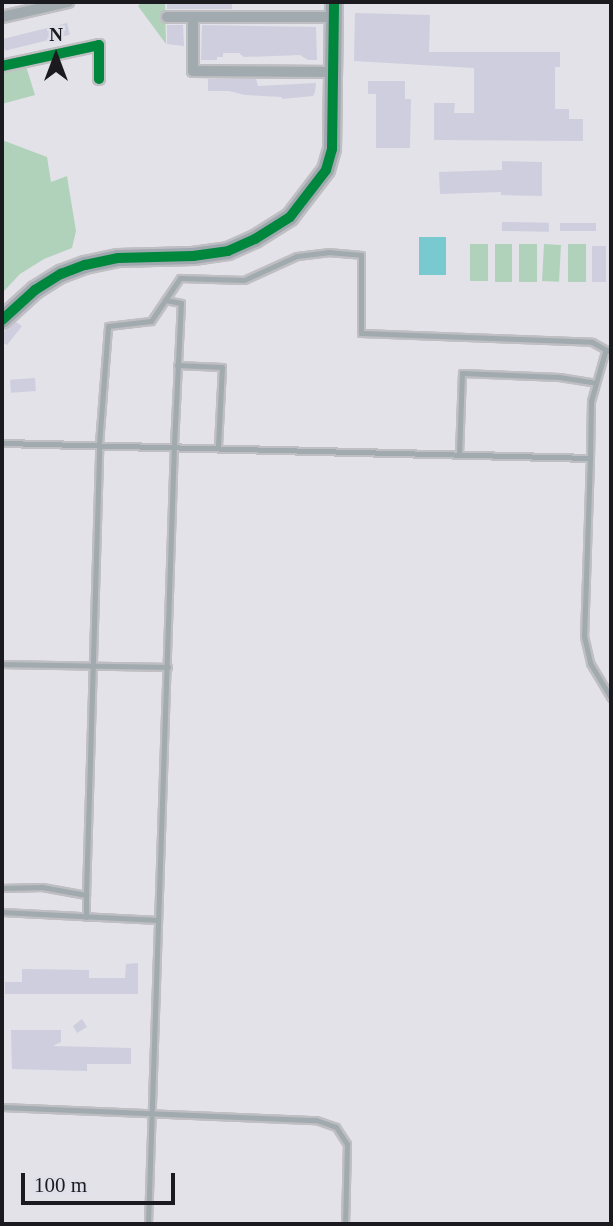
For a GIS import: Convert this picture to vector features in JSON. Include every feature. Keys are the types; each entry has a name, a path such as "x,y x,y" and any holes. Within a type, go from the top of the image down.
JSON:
{"street":[{"path":"2,17 68,2"},
{"path":"2,320 35,290 61,274 85,265 118,258 193,256 228,251 255,239 290,216 326,170 332,149 334,10 167,17"},
{"path":"193,18 193,71 333,72"},
{"path":"2,66 99,45 99,79"}],"lane":[{"path":"86,917 99,444 108,326 151,321 180,278 244,279 298,256 328,252 361,255 361,332 592,342 609,350 595,383 591,401 584,636 590,663 611,698"},
{"path":"148,1224 168,667 173,445 181,303 165,300"},
{"path":"177,365 222,367 218,446"},
{"path":"459,454 462,373 559,377 595,383"},
{"path":"2,443 218,446 590,458"},
{"path":"2,664 168,667"},
{"path":"2,888 43,887 86,895"},
{"path":"2,912 158,920"},
{"path":"2,1107 316,1120 336,1127 347,1144 345,1224"}],"green space":[{"path":"142,2 165,2 166,44 138,6"},
{"path":"25,63 35,95 2,104 2,69"},
{"path":"2,140 47,157 51,182 67,176 76,231 72,248 44,259 20,274 4,291"},
{"path":"470,244 488,244 488,281 470,281"},
{"path":"495,244 512,244 512,282 495,282"},
{"path":"519,244 537,244 537,282 519,282"},
{"path":"544,244 561,245 559,282 542,281"},
{"path":"568,244 586,244 586,282 568,282"}],"water":[{"path":"419,237 446,237 446,275 419,275"}],"building":[{"path":"167,2 232,2 232,9 167,9"},
{"path":"355,13 430,15 429,52 560,52 560,67 555,67 555,109 569,109 569,119 583,119 583,141 434,140 434,103 455,103 454,113 474,113 474,68 354,61"},
{"path":"67,23 70,35 5,51 2,39"},
{"path":"167,25 183,25 184,46 167,44"},
{"path":"202,25 316,27 317,60 308,60 300,55 244,57 239,53 223,53 223,57 217,57 217,60 201,60"},
{"path":"208,79 256,79 258,86 316,83 313,96 282,99 229,91 208,91"},
{"path":"368,81 405,81 405,99 411,99 410,148 376,148 376,94 368,94"},
{"path":"502,161 542,162 542,196 501,195 501,192 440,194 439,172 502,170"},
{"path":"502,222 549,223 549,232 502,231"},
{"path":"560,223 596,223 596,231 560,231"},
{"path":"592,246 606,246 606,282 592,282"},
{"path":"16,322 22,326 7,345 2,342 2,333"},
{"path":"35,378 36,391 11,393 10,380"},
{"path":"138,963 138,994 5,994 5,982 22,982 22,969 89,970 89,978 125,978 126,964"},
{"path":"82,1019 87,1027 77,1033 73,1026"},
{"path":"11,1030 61,1030 61,1042 53,1046 131,1048 131,1064 87,1064 87,1071 12,1069"}],"cycle path":[{"path":"2,320 35,290 61,274 85,265 118,258 193,256 228,251 255,239 290,217 326,170 332,149 334,2"},
{"path":"2,66 99,45 99,79"}]}
